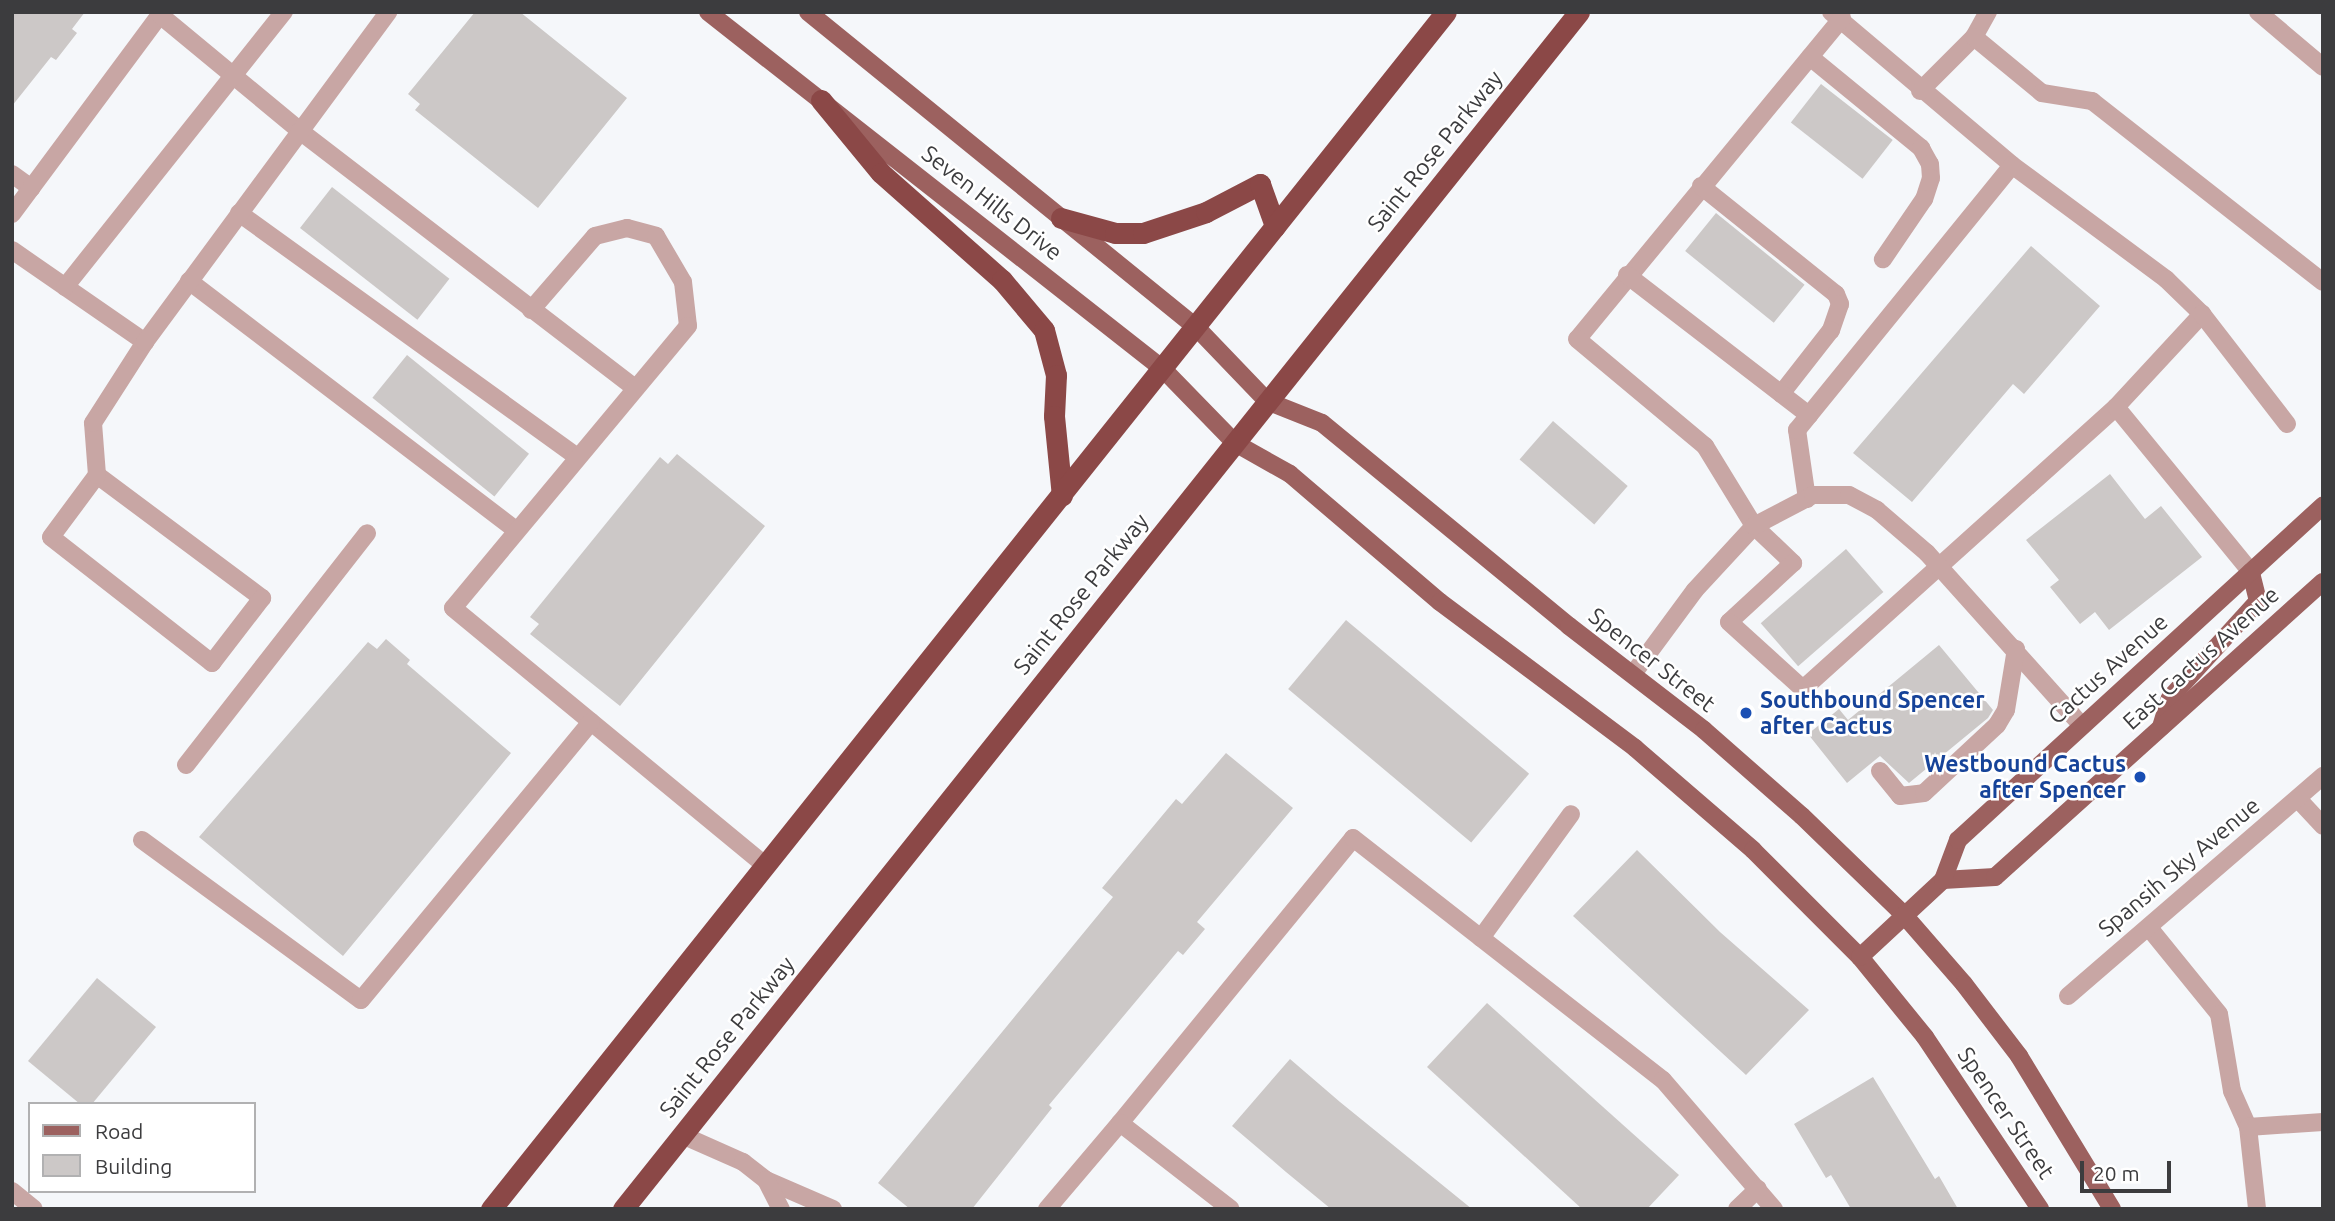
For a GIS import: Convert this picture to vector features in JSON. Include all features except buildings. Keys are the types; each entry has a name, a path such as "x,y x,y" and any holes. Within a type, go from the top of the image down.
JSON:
{"highway":[{"path":"491,1209 1446,12"},
{"name":"Saint Rose Parkway","path":"624,1209 1579,12"},
{"path":"821,100 881,173 1002,281 1044,330 1056,375 1054,415 1062,496"},
{"path":"1061,218 1115,233 1161,230 1260,184 1275,226"}],"main road":[{"name":"Seven Hills Drive","path":"708,12 1163,369 1235,443"},
{"name":"Seven Hills Drive","path":"808,12 1196,327 1267,401"},
{"name":"Spencer Street","path":"1267,401 1322,423 1757,774 1904,915 2019,1056 2112,1209"},
{"name":"Spencer Street","path":"1235,443 1290,474 1440,602 1635,748 1753,850 1860,957 1932,1047 2040,1209"},
{"name":"Cactus Avenue","path":"1860,957 1943,880 1958,840 2323,506"},
{"path":"2161,727 2170,698 2258,601 2251,572"},
{"name":"East Cactus Avenue","path":"1943,880 1995,877 2323,582"}],"street":[{"path":"65,287 284,12"},
{"path":"97,475 262,598 212,663 51,537 97,475 93,424 145,342 388,12"},
{"path":"1920,91 1974,37 1988,12"},
{"path":"2258,12 2323,67"},
{"path":"12,214 161,14 300,131 635,388"},
{"path":"2202,314 2116,407 1803,689 1729,622 1793,563 1754,526 1705,446 1577,339 1810,57 1838,14 1920,91 2012,165 2166,279 2202,314 2287,424"},
{"path":"1974,37 2042,93 2092,101 2323,282"},
{"path":"1810,57 1921,148 1930,164 1931,178 1924,199 1883,259"},
{"path":"1807,499 1797,430 2012,165"},
{"path":"12,174 31,188"},
{"path":"1701,186 1836,295 1840,304 1831,330 1781,394"},
{"path":"239,213 576,456"},
{"path":"531,310 595,236 627,228 656,236 683,282 688,326 514,529 453,608 766,866"},
{"path":"12,250 145,342"},
{"path":"1628,275 1809,415"},
{"path":"189,281 514,529"},
{"path":"2116,407 2251,572"},
{"path":"1633,674 1695,590 1754,526 1807,499 1849,495 1877,510 1938,565 2016,649 2082,726"},
{"path":"186,765 366,533"},
{"path":"1880,771 1900,796 1924,793 1997,725 2006,710 2016,649"},
{"path":"142,840 361,1000 591,722"},
{"name":"Spansih Sky Avenue","path":"2068,996 2121,947 2150,929 2323,776"},
{"path":"2298,799 2323,826"},
{"path":"1481,938 1571,814"},
{"path":"1047,1209 1353,838 1663,1080 1774,1209"},
{"path":"2150,929 2219,1014 2232,1091 2248,1127 2257,1209"},
{"path":"2248,1127 2323,1122"},
{"path":"1120,1123 1231,1209"},
{"path":"682,1135 743,1163 766,1180 833,1209"},
{"path":"766,1180 781,1209"},
{"path":"1737,1209 1758,1189"},
{"path":"12,1191 34,1209"}],"place":[{"name":"Southbound Spencer after Cactus","path":"1746,713"},
{"name":"Westbound Cactus after Spencer","path":"2140,777"}]}
